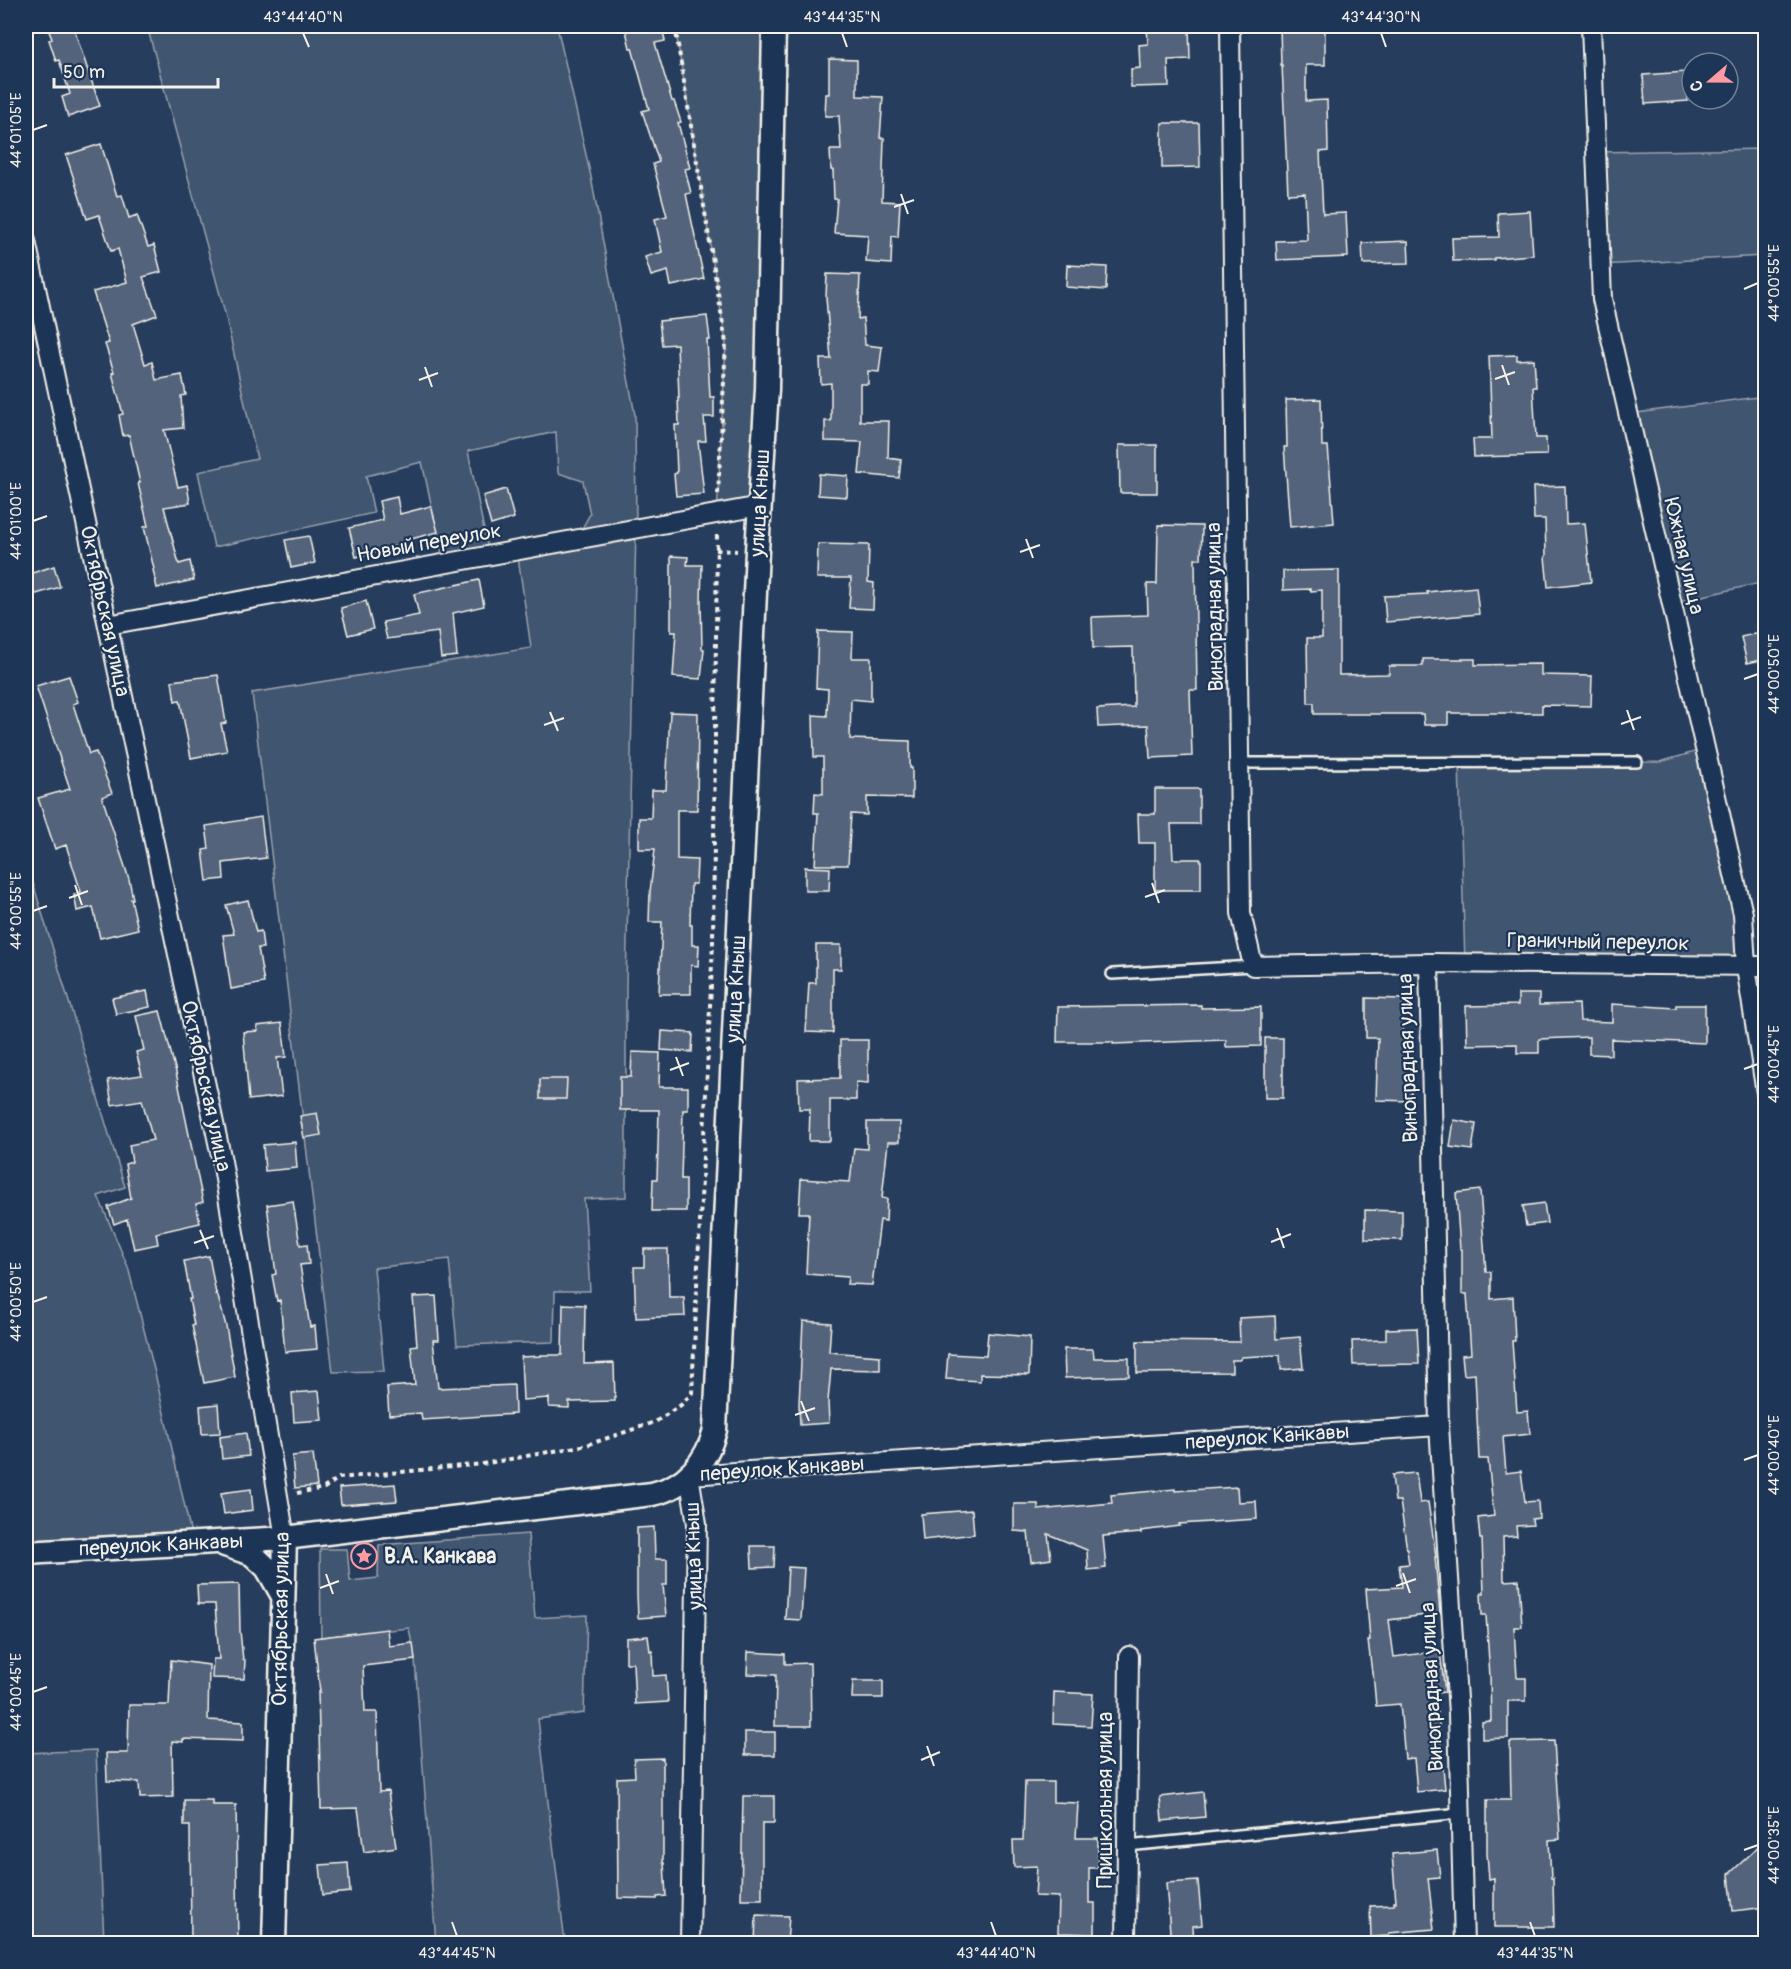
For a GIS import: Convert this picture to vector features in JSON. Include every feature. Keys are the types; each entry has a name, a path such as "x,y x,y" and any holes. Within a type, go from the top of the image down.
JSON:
{"street":[{"name":"улица Кныш","path":"690,1944 697,1524 689,1475 705,1457 715,1430 766,389 774,26"},
{"name":"Виноградная улица","path":"1230,26 1241,913 1253,966 1430,963 1438,1426 1458,1714 1464,1944"},
{"name":"Южная улица","path":"1591,26 1602,299 1743,914 1746,967 1766,1093"},
{"name":"Октябрьская улица","path":"26,241 222,1161 285,1538 274,1944"},
{"name":"Новый переулок","path":"108,625 759,506"},
{"name":"Граничный переулок","path":"1430,963 1766,966"},
{"name":"переулок Канкавы","path":"26,1553 285,1538 652,1494 672,1488 689,1475 1438,1426"},
{"path":"284,1596 292,1572 306,1548 335,1531"},
{"path":"215,1542 252,1554 267,1568 284,1596"},
{"name":"Пришкольная улица","path":"1126,1944 1129,1656"}],"lane":[{"path":"1239,763 1637,762"},
{"path":"1112,974 1253,966"},
{"path":"1127,1846 1461,1813"}],"path":[{"path":"278,1496 324,1488 339,1478 483,1464 587,1445 656,1422 681,1405 692,1393 713,942 717,514 726,343 675,26"}],"shaded area":[{"path":"147,26 557,26 591,177 635,415 636,528 626,988 626,1197 584,1199 590,1291 555,1291 554,1342 457,1345 449,1259 374,1268 384,1371 333,1372 252,693 531,648 517,550 576,539 590,514 583,481 558,473 556,432 468,451 489,555 444,563 422,462 366,476 374,513 214,547 198,472 257,459 225,313"},
{"path":"675,26 774,26 760,506 717,514 726,343"},
{"path":"1765,149 1763,256 1601,265 1596,152"},
{"path":"1765,396 1765,582 1672,603 1629,414"},
{"path":"1705,749 1746,967 1465,964 1459,763 1660,762"},
{"path":"26,860 125,1187 98,1196 128,1267 155,1373 193,1543 31,1552 26,1505"},
{"path":"528,1534 535,1618 587,1615 584,1713 538,1719 565,1943 436,1943 415,1660 409,1628 321,1637 320,1549 347,1549 350,1581 378,1578 379,1545"},
{"path":"96,1750 104,1943 26,1943 26,1753"}],"building":[{"path":"47,26 73,26 100,106 68,117 62,97 70,94 59,60 56,61"},
{"path":"625,26 662,26 665,41 655,43 672,101 674,101 681,122 678,123 690,168 685,169 691,193 686,194 704,279 671,286 668,271 651,276 645,257 662,252 655,219 667,216 653,164 659,162 642,111 649,109"},
{"path":"1147,26 1189,26 1190,59 1168,60 1169,86 1131,87 1131,69 1140,68 1139,45 1148,44"},
{"path":"1280,26 1325,26 1325,65 1306,65 1306,101 1327,100 1328,151 1320,152 1323,214 1346,213 1348,257 1277,260 1276,241 1307,240 1305,193 1288,194"},
{"path":"829,59 857,60 857,96 883,97 880,138 884,138 882,201 900,202 898,237 892,236 891,264 866,262 868,235 834,233 837,199 834,199 830,150 841,150 839,116 825,116 826,94 829,94"},
{"path":"1680,72 1680,102 1645,104 1643,75"},
{"path":"1162,123 1199,123 1200,167 1162,168"},
{"path":"101,144 117,196 122,195 129,218 137,215 148,247 154,245 161,272 143,277 157,315 133,324 145,364 152,362 156,380 182,375 186,395 181,396 183,428 164,430 178,487 187,485 190,503 164,507 179,564 190,561 194,580 157,588 144,527 148,526 138,483 140,483 129,435 123,436 119,415 123,414 105,344 109,343 93,292 127,282 118,249 111,251 99,215 87,219 66,155"},
{"path":"1530,211 1533,255 1494,258 1494,260 1453,261 1452,238 1499,237 1498,213"},
{"path":"1408,241 1409,263 1363,264 1362,243"},
{"path":"1067,265 1107,267 1106,290 1066,287"},
{"path":"827,274 860,275 858,319 863,318 865,345 882,347 879,372 868,371 868,384 860,384 860,421 889,421 888,458 901,460 899,478 859,474 862,442 825,441 825,421 831,421 831,383 821,384 820,359 831,359 826,297"},
{"path":"707,316 710,340 707,340 710,397 714,397 714,417 704,417 706,441 698,441 704,494 676,496 675,425 679,425 677,344 662,345 659,321"},
{"path":"1517,355 1517,360 1534,359 1536,438 1546,438 1547,455 1474,457 1473,439 1492,439 1489,356"},
{"path":"1321,399 1322,446 1328,446 1334,523 1290,527 1284,447 1287,447 1286,400"},
{"path":"1119,445 1157,445 1157,493 1120,493"},
{"path":"819,474 848,476 847,497 818,495"},
{"path":"1565,486 1566,524 1585,523 1591,582 1548,587 1545,519 1534,519 1533,487"},
{"path":"506,489 514,518 491,525 483,496"},
{"path":"397,497 400,514 431,506 438,532 407,540 408,545 381,549 381,551 356,557 349,528 383,520 379,501"},
{"path":"1158,525 1202,526 1201,559 1195,559 1197,690 1190,690 1192,756 1150,758 1148,725 1098,727 1097,709 1134,707 1133,647 1093,648 1092,617 1148,615 1147,584 1157,584"},
{"path":"309,536 315,563 291,568 285,540"},
{"path":"818,544 869,545 868,582 874,583 873,609 849,608 851,578 817,578"},
{"path":"671,556 688,557 687,565 702,565 702,649 704,649 701,679 673,677 676,632 671,632"},
{"path":"54,566 60,587 26,597 26,575"},
{"path":"1339,570 1339,675 1389,674 1389,666 1423,666 1423,659 1475,659 1475,665 1541,664 1541,675 1592,676 1591,706 1542,705 1542,713 1448,713 1448,725 1424,725 1423,714 1314,714 1314,703 1308,703 1307,638 1322,638 1322,590 1283,590 1283,571"},
{"path":"479,580 484,606 453,613 457,656 441,658 438,632 387,639 383,622 419,615 414,594"},
{"path":"1476,587 1479,614 1386,622 1384,596 1428,594 1427,592"},
{"path":"366,601 373,629 348,635 341,608"},
{"path":"818,631 853,632 852,658 871,658 871,701 851,699 850,739 910,741 912,798 867,797 867,815 851,814 848,865 815,865 818,813 814,813 815,793 823,794 823,757 814,757 813,715 827,716 828,689 816,688"},
{"path":"1766,631 1766,659 1747,663 1741,637"},
{"path":"218,675 226,723 221,724 227,751 191,758 180,700 175,701 172,681"},
{"path":"69,676 78,702 73,704 89,754 96,752 112,793 102,797 129,879 138,929 100,938 93,907 77,911 74,894 81,892 66,845 55,849 38,798 70,789 36,686"},
{"path":"670,712 698,713 697,810 677,810 677,859 697,860 696,884 691,884 690,925 692,925 692,945 699,945 698,966 691,965 691,994 659,994 662,922 649,922 655,849 639,849 639,818 651,818 652,790 666,790"},
{"path":"1155,789 1199,789 1199,824 1171,824 1173,859 1201,859 1201,890 1155,890 1155,843 1139,843 1138,814 1155,814"},
{"path":"261,817 266,858 223,863 224,879 207,881 203,850 209,849 206,826"},
{"path":"805,867 830,868 829,891 805,891"},
{"path":"248,900 256,932 261,931 263,948 258,948 264,983 231,989 223,935 234,934 226,905"},
{"path":"816,945 841,945 841,969 833,969 833,1033 806,1032 809,983 816,983"},
{"path":"147,991 150,1007 116,1014 112,998"},
{"path":"1518,994 1539,994 1539,1005 1579,1004 1580,1021 1612,1022 1612,1004 1676,1008 1676,1005 1705,1005 1705,1043 1611,1039 1611,1055 1589,1054 1589,1037 1539,1039 1539,1053 1517,1053 1517,1044 1467,1045 1466,1006 1518,1005"},
{"path":"1366,998 1403,999 1403,1067 1412,1067 1411,1101 1376,1100 1378,1038 1366,1038"},
{"path":"1201,1005 1201,1008 1261,1007 1261,1046 1226,1047 1226,1040 1113,1044 1113,1042 1057,1042 1058,1007"},
{"path":"160,1011 176,1072 203,1202 196,1204 200,1223 156,1233 158,1244 134,1249 127,1219 114,1224 108,1207 131,1198 125,1164 132,1162 129,1145 153,1140 142,1100 112,1105 108,1080 142,1075 136,1052 144,1050 136,1016"},
{"path":"282,1023 286,1057 277,1058 282,1096 249,1100 243,1032 258,1031 257,1026"},
{"path":"662,1031 693,1033 692,1052 661,1050"},
{"path":"1265,1038 1283,1038 1283,1098 1265,1098"},
{"path":"840,1040 868,1040 868,1083 856,1082 856,1100 830,1100 830,1141 809,1141 810,1109 799,1109 798,1079 840,1078"},
{"path":"632,1052 660,1053 659,1087 688,1087 688,1110 683,1110 681,1179 686,1179 686,1211 652,1211 653,1179 657,1179 659,1110 620,1110 620,1077 631,1077"},
{"path":"540,1079 567,1079 566,1099 540,1099"},
{"path":"317,1113 321,1135 304,1138 300,1116"},
{"path":"1454,1120 1476,1124 1472,1150 1450,1147"},
{"path":"867,1122 899,1122 899,1142 888,1142 882,1198 887,1199 886,1221 880,1220 872,1285 847,1284 848,1277 806,1274 809,1213 799,1213 801,1179 850,1182 854,1148 867,1149"},
{"path":"295,1142 297,1168 265,1171 263,1145"},
{"path":"1480,1190 1486,1272 1491,1272 1491,1299 1513,1297 1515,1341 1512,1341 1517,1412 1528,1411 1530,1434 1503,1437 1506,1473 1521,1471 1525,1502 1538,1501 1539,1518 1532,1519 1533,1525 1516,1526 1517,1536 1503,1537 1504,1581 1519,1580 1522,1627 1514,1627 1517,1678 1526,1678 1526,1701 1508,1701 1508,1738 1482,1739 1482,1722 1491,1721 1486,1615 1482,1615 1481,1593 1484,1593 1482,1539 1480,1539 1478,1518 1494,1516 1488,1459 1479,1459 1475,1374 1464,1375 1462,1355 1471,1354 1467,1294 1462,1294 1462,1249 1460,1249 1456,1193"},
{"path":"293,1201 300,1245 307,1244 309,1264 300,1265 310,1327 315,1326 317,1349 285,1352 280,1300 277,1301 272,1275 276,1274 267,1205"},
{"path":"1544,1203 1547,1223 1526,1226 1523,1206"},
{"path":"1365,1210 1402,1211 1402,1240 1365,1239"},
{"path":"644,1249 668,1249 669,1297 684,1297 685,1316 636,1318 634,1267 644,1267"},
{"path":"209,1256 216,1294 226,1326 235,1377 204,1383 192,1325 194,1325 189,1299 191,1299 184,1261"},
{"path":"436,1296 439,1340 433,1340 438,1388 514,1385 515,1414 422,1420 421,1413 389,1415 387,1387 415,1385 411,1346 417,1345 413,1297"},
{"path":"563,1304 585,1305 584,1364 614,1363 615,1401 569,1402 569,1408 549,1407 549,1398 523,1400 521,1357 562,1355"},
{"path":"1275,1316 1276,1339 1300,1337 1303,1368 1281,1370 1280,1355 1241,1357 1240,1360 1232,1360 1232,1372 1137,1373 1137,1341 1240,1342 1239,1318"},
{"path":"803,1321 831,1323 829,1352 880,1356 880,1370 831,1369 828,1401 829,1423 800,1425"},
{"path":"1417,1328 1419,1364 1353,1365 1352,1341 1386,1340 1386,1329"},
{"path":"988,1333 1030,1337 1029,1375 980,1374 980,1381 946,1379 948,1354 986,1356"},
{"path":"1064,1349 1093,1349 1094,1358 1129,1358 1129,1376 1065,1378"},
{"path":"319,1391 322,1420 294,1422 292,1393"},
{"path":"218,1404 220,1433 202,1434 200,1406"},
{"path":"246,1433 249,1456 222,1459 220,1437"},
{"path":"313,1454 317,1486 295,1488 292,1456"},
{"path":"1416,1473 1420,1503 1428,1502 1436,1557 1440,1613 1389,1620 1394,1657 1440,1651 1445,1692 1436,1693 1445,1789 1417,1792 1414,1758 1405,1759 1400,1704 1376,1706 1368,1640 1370,1640 1366,1589 1402,1587 1399,1565 1409,1564 1400,1501 1395,1501 1392,1475"},
{"path":"395,1484 397,1501 341,1505 339,1488"},
{"path":"1237,1487 1238,1502 1256,1501 1257,1519 1179,1524 1180,1526 1141,1531 1141,1533 1103,1536 1106,1568 1088,1570 1087,1550 1048,1534 1051,1559 1031,1562 1028,1532 1014,1531 1014,1504 1038,1504 1038,1510 1112,1503 1111,1495 1175,1489 1175,1491"},
{"path":"251,1489 253,1510 224,1514 221,1493"},
{"path":"972,1510 974,1534 923,1540 921,1514"},
{"path":"654,1527 655,1559 667,1559 667,1585 663,1585 666,1616 638,1618 637,1528"},
{"path":"751,1546 775,1546 774,1567 752,1568"},
{"path":"788,1567 804,1568 801,1620 785,1619"},
{"path":"239,1584 240,1631 243,1660 245,1660 244,1679 212,1678 213,1659 219,1659 215,1604 198,1604 197,1585"},
{"path":"387,1629 389,1646 413,1643 415,1660 363,1666 365,1712 377,1712 379,1792 388,1791 396,1847 364,1852 358,1808 321,1809 318,1692 320,1692 314,1638"},
{"path":"648,1636 650,1651 652,1651 653,1676 666,1675 668,1702 635,1704 633,1663 626,1663 626,1638"},
{"path":"748,1652 785,1654 785,1664 810,1663 811,1726 775,1726 776,1675 747,1674"},
{"path":"171,1660 209,1665 208,1720 243,1722 243,1741 183,1739 183,1742 172,1741 173,1797 140,1798 139,1782 107,1781 106,1753 128,1753 129,1705 169,1705"},
{"path":"853,1681 883,1681 883,1698 852,1698"},
{"path":"1054,1692 1093,1694 1091,1726 1053,1724"},
{"path":"745,1732 775,1732 775,1755 745,1755"},
{"path":"1554,1741 1560,1839 1549,1840 1551,1878 1553,1878 1554,1927 1494,1927 1494,1878 1489,1879 1487,1853 1487,1800 1511,1800 1510,1742"},
{"path":"663,1758 663,1863 666,1896 657,1897 657,1899 618,1898 617,1778 635,1777 634,1759"},
{"path":"1025,1782 1053,1782 1053,1802 1078,1803 1076,1838 1098,1838 1098,1868 1089,1868 1089,1903 1095,1903 1095,1934 1058,1933 1059,1897 1035,1896 1037,1866 1014,1867 1013,1840 1023,1840"},
{"path":"1203,1792 1205,1817 1162,1821 1160,1797"},
{"path":"743,1796 774,1796 774,1823 762,1823 762,1899 741,1899"},
{"path":"184,1800 212,1800 212,1805 236,1805 238,1944 191,1944 190,1826 184,1826"},
{"path":"1766,1840 1766,1907 1733,1911 1729,1874"},
{"path":"1437,1850 1440,1877 1428,1878 1434,1929 1371,1937 1370,1906 1394,1905 1396,1902 1392,1854"},
{"path":"348,1863 350,1892 323,1895 320,1865"},
{"path":"1198,1881 1202,1925 1193,1926 1194,1944 1171,1944 1166,1883"},
{"path":"756,1915 789,1916 787,1944 755,1944"}],"place":[{"name":"В.А. Канкава","path":"364,1556"}]}
